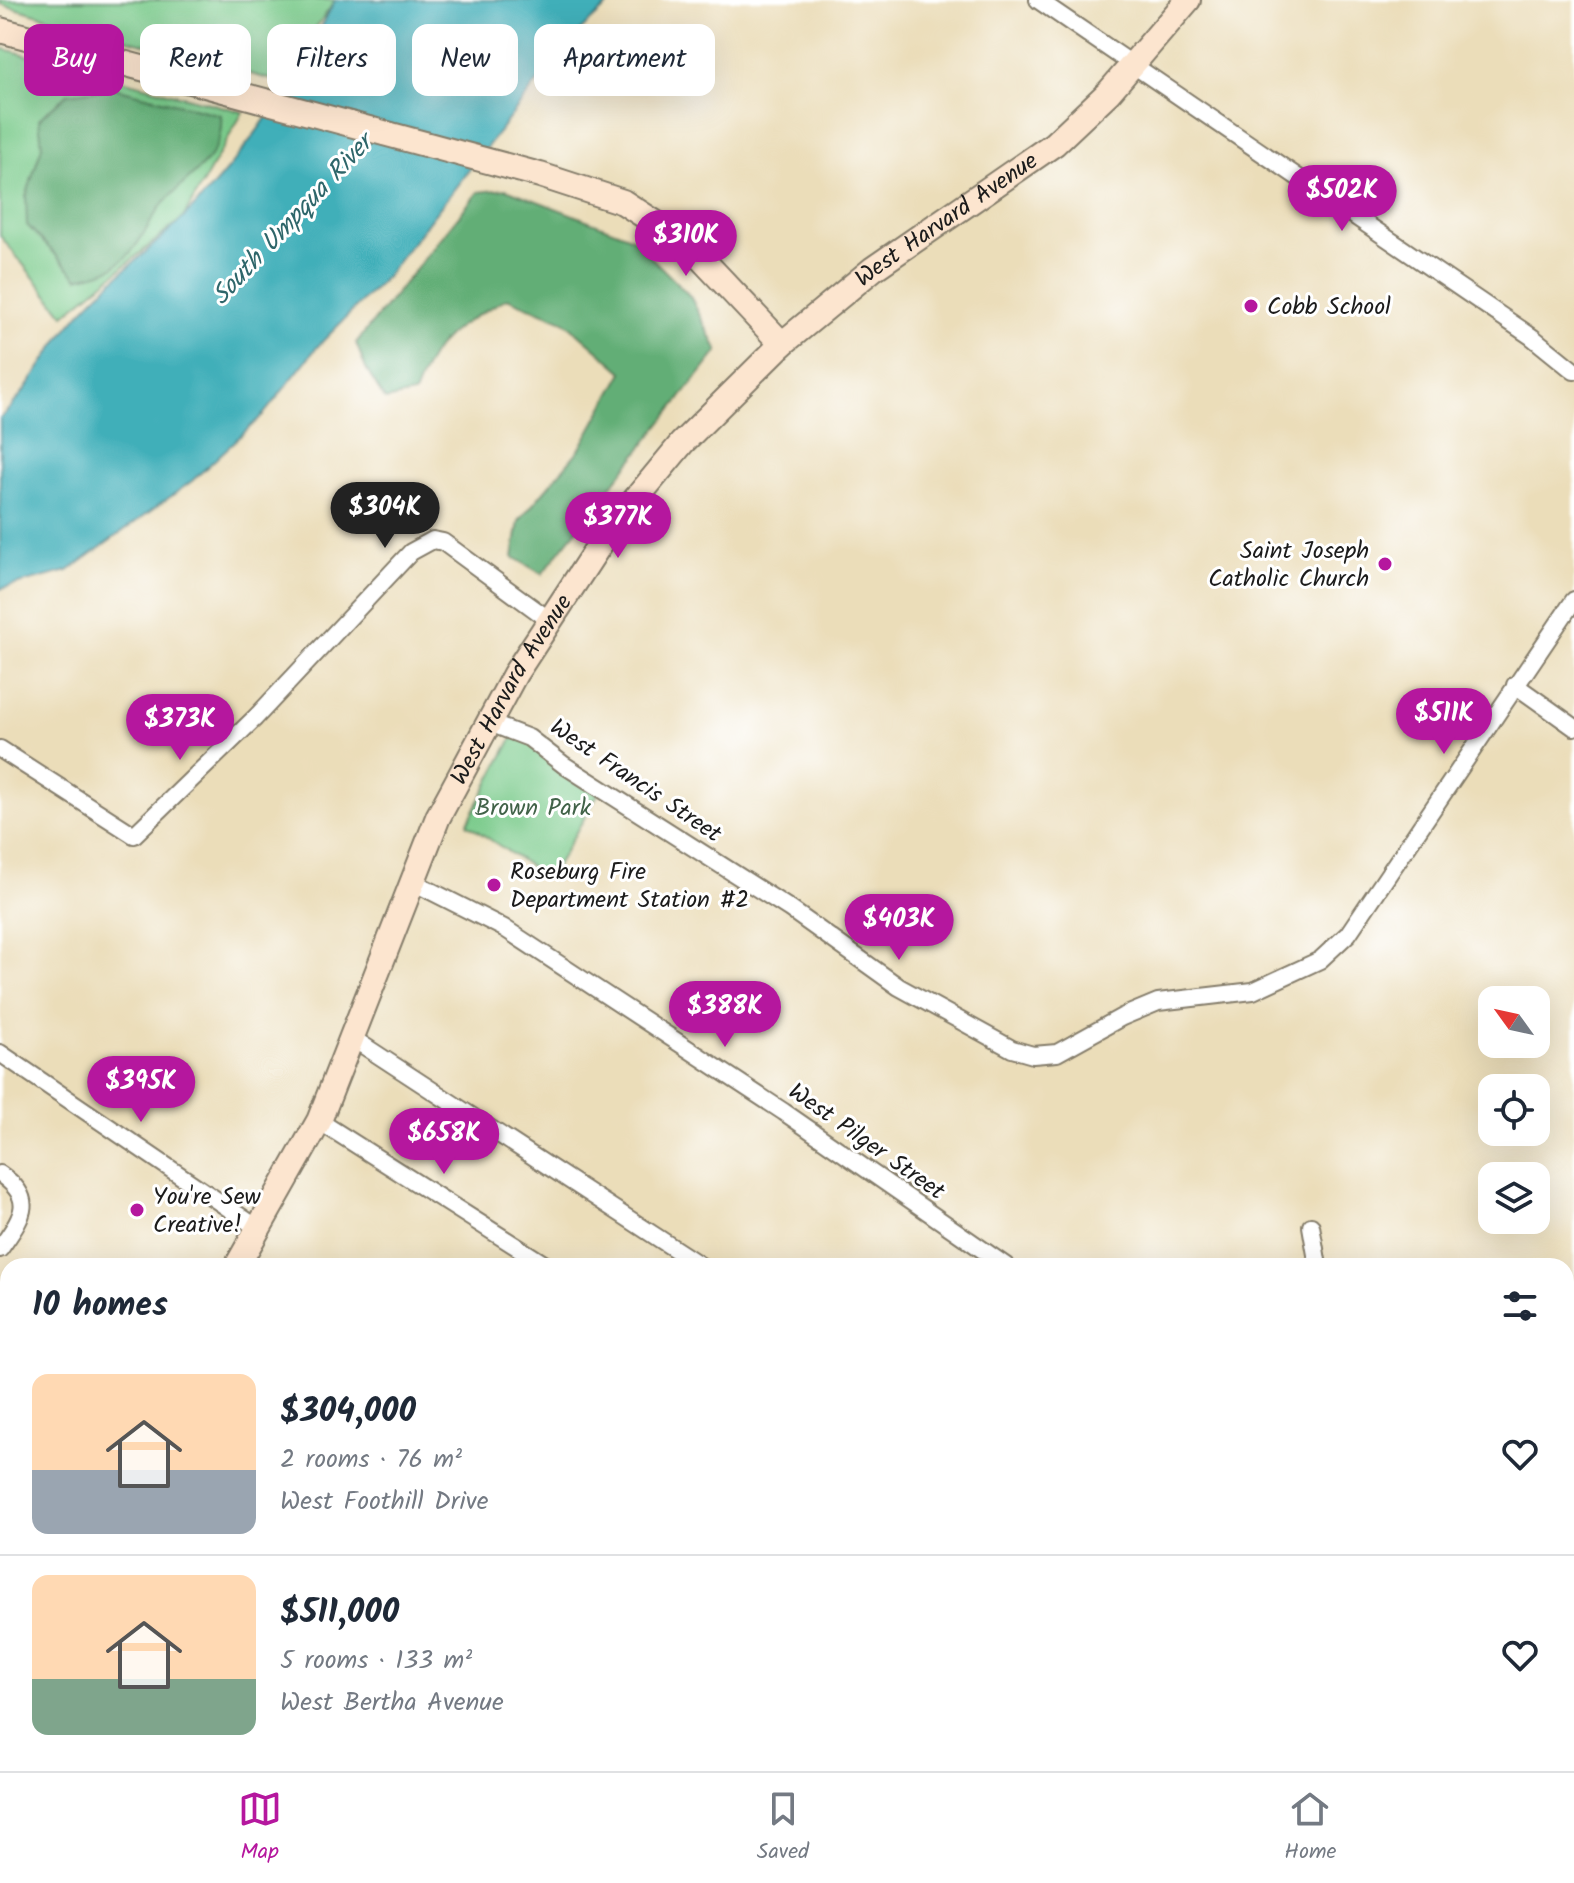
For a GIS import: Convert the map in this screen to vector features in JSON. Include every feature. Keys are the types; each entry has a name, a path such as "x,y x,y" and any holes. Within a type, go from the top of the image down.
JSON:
{"main road":[{"name":"West Harvard Avenue","path":"248,1258 259,1229 319,1121 438,817 487,722 548,619 606,535 662,466 782,344 873,269 1054,144 1134,65 1188,0"},
{"path":"0,30 600,192 623,202 698,255 782,344"}],"street":[{"path":"1038,0 1532,337 1574,371"},
{"path":"0,749 134,835 255,718 411,552 423,543 443,542 548,619"},
{"name":"West Francis Street","path":"487,722 529,738 564,765 790,909 899,987 1012,1049 1033,1055 1057,1053 1122,1017 1158,1002 1253,991 1320,960 1348,934 1574,600"},
{"path":"1515,685 1574,727"},
{"name":"West Pilger Street","path":"413,882 504,928 784,1112 994,1258"},
{"path":"352,1038 689,1258"},
{"path":"0,1053 259,1229"},
{"path":"319,1121 534,1258"},
{"path":"0,1174 20,1190 24,1203 17,1224 0,1249"},
{"path":"1311,1226 1317,1258"}],"green space":[{"path":"0,0 336,0 318,24 267,24 267,78 251,74 251,24 140,24 140,43 124,39 124,24 72,24 0,4"},
{"path":"0,48 24,54 24,96 124,96 124,81 140,85 140,96 182,96 243,112 183,218 64,315 0,236"},
{"path":"124,90 221,115 221,132 210,157 169,197 128,255 109,269 78,278 27,225 26,197 42,146 39,119 65,96 124,96"},
{"path":"506,189 631,237 690,296 718,351 542,574 513,557 519,521 579,450 623,372 564,321 507,298 460,326 439,345 414,394 385,400 366,369 356,343 478,192"},
{"name":"Brown Park","path":"516,731 601,789 549,879 467,824"}],"water":[{"name":"South Umpqua River","path":"335,0 614,0 588,24 534,24 534,86 384,279 318,346 263,415 192,481 68,571 0,589 0,418 20,396 61,337 109,284 205,195 248,144 281,96 396,96 396,24 322,24"}],"place":[{"name":"Cobb School","path":"1251,306"},
{"name":"Saint Joseph Catholic Church","path":"1385,564"},
{"name":"Roseburg Fire Department Station #2","path":"494,885"},
{"name":"You're Sew Creative!","path":"137,1210"}]}
